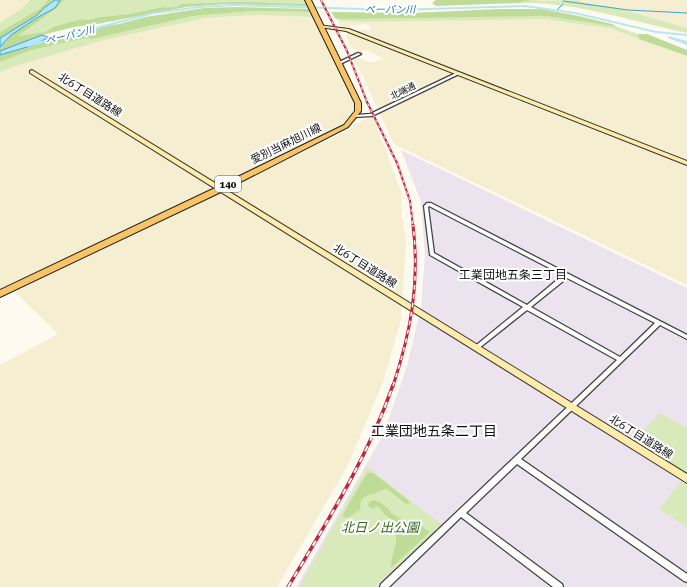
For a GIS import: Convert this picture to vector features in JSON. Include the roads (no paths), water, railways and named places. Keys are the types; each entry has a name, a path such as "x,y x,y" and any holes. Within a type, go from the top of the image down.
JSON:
{"main road":[{"path":"309,1 358,103 358,111 355,116"},
{"name":"愛別当麻旭川線","path":"0,294 332,134 346,126 355,116"}],"street":[{"path":"320,26 347,30 687,164"},
{"path":"339,63 359,54"},
{"name":"北6丁目道路線","path":"32,72 687,479"},
{"name":"北端通","path":"355,116 371,115 457,74"},
{"path":"621,360 432,254 426,206 429,204 687,338"},
{"path":"476,348 566,276"},
{"path":"384,587 660,323"},
{"path":"517,460 687,578"},
{"path":"461,513 559,587"}],"water":[{"path":"55,0 60,0 55,8 11,35 0,47 0,38 36,16"},
{"path":"42,35 49,37 34,45 0,55 0,51"}],"waterway":[{"path":"563,1 628,10 687,13"},
{"name":"ペーパン川","path":"557,10 563,4"},
{"name":"ペーパン川","path":"28,45 154,13 200,7 233,5 396,10 525,6 575,13 656,32 687,35"},
{"path":"670,37 687,43"}],"railway":[{"path":"321,0 347,51 367,102 397,163 410,201 413,226"},
{"path":"393,386 405,346 412,307 415,267 413,225"},
{"path":"288,587 346,489 372,438 393,385"}],"district":[{"name":"工業団地五条三丁目","path":"513,275"},
{"name":"工業団地五条二丁目","path":"434,431"}],"park label":[{"name":"北日ノ出公園","path":"380,527"}]}
